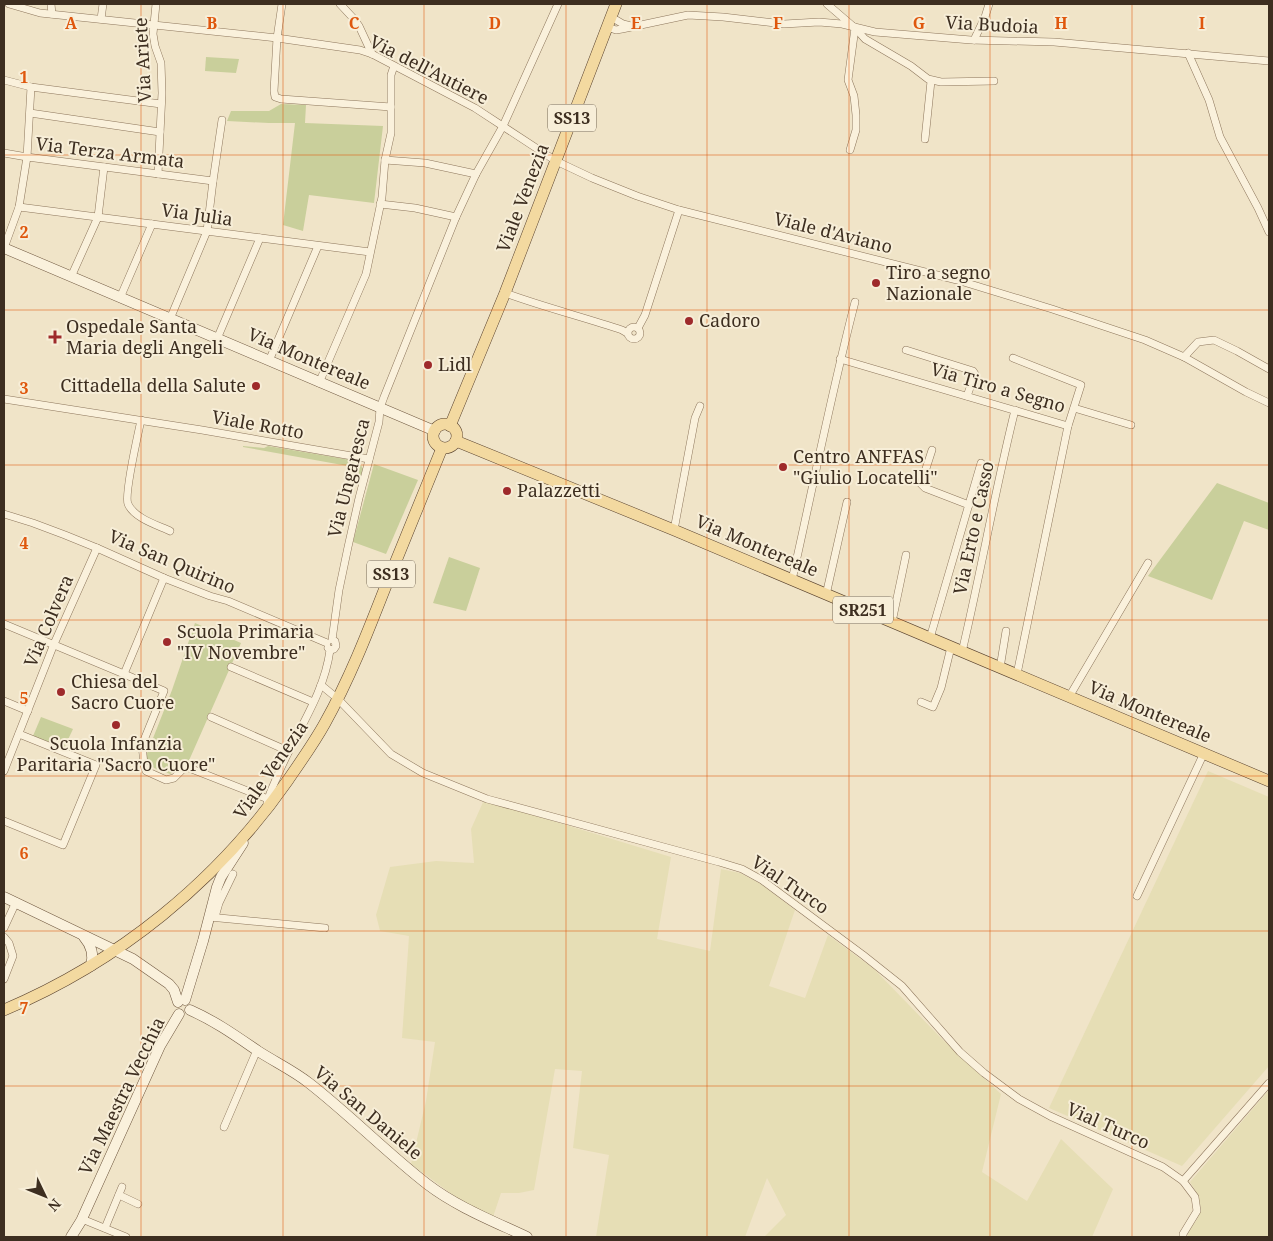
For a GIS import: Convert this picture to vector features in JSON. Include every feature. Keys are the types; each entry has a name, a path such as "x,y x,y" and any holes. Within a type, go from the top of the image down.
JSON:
{"main road":[{"name":"Viale Venezia","path":"450,426 556,161 616,4"},
{"name":"Via Montereale","path":"4,248 435,431"},
{"path":"440,426 450,426 456,430 456,441 449,448 442,448 434,441 435,431 440,426"},
{"name":"Via Montereale","path":"456,441 674,530 1269,781"},
{"name":"Viale Venezia","path":"4,1010 58,985 91,966 163,915 214,870 256,824 268,803 301,762 338,699 442,448"},
{"name":"Via Maestra Vecchia","path":"179,1014 175,1008 181,1001 192,977 212,917 214,896 221,877 256,824"},
{"path":"4,897 133,959 166,982 181,1001"},
{"path":"82,935 92,952 91,966"},
{"path":"166,982 179,984 192,977"},
{"name":"Via Maestra Vecchia","path":"179,1014 184,1015 190,1010 189,1003 181,1001"},
{"name":"Via San Daniele","path":"190,1010 203,1016 307,1081 438,1192 454,1202 527,1237"},
{"name":"Via Maestra Vecchia","path":"71,1237 82,1219 160,1046 179,1014"}],"street":[{"name":"Via dell'Autiere","path":"9,4 40,13 277,38 360,50 372,54 475,108 556,161"},
{"path":"51,4 52,14"},
{"path":"101,19 103,4"},
{"name":"Via Ariete","path":"156,4 153,34 161,63 162,93 158,174"},
{"path":"282,4 277,38 275,97 391,107"},
{"path":"340,4 359,26 372,54"},
{"name":"Via Ungaresca","path":"268,803 288,751 321,685 348,547 384,396 456,217 476,174 502,126 558,4"},
{"path":"827,4 865,39 912,66 931,81 994,81"},
{"path":"974,40 989,4"},
{"name":"Via Budoia","path":"609,22 616,30 688,15 784,24 819,22 842,24 875,32 974,40 1054,42 1269,60"},
{"path":"609,22 631,26"},
{"path":"850,150 856,130 854,96 848,80 855,28"},
{"path":"1188,53 1209,100 1220,136 1269,232"},
{"path":"319,383 366,274 380,204 385,160 392,133 391,75 394,66"},
{"path":"4,80 31,87 161,104"},
{"path":"925,139 931,81"},
{"path":"4,248 19,208 27,157 31,87"},
{"path":"30,113 160,132"},
{"path":"170,319 208,231 222,120"},
{"name":"Via Terza Armata","path":"4,153 213,181"},
{"path":"385,160 425,163 476,174"},
{"name":"Viale d'Aviano","path":"556,161 637,196 680,210 958,280 1145,340 1184,357 1269,403"},
{"path":"71,277 98,217 104,167"},
{"path":"380,204 415,208 456,217"},
{"name":"Via Julia","path":"19,208 370,252"},
{"path":"504,293 627,333 631,327 635,326 638,328 645,315 680,210"},
{"path":"120,298 152,224"},
{"path":"218,339 260,238"},
{"path":"269,361 318,246"},
{"path":"792,580 840,358 855,302"},
{"path":"1184,357 1198,342 1214,340 1269,369"},
{"path":"906,350 972,371 975,374 967,396"},
{"name":"Via Tiro a Segno","path":"840,358 1068,426 1081,385 1013,358"},
{"name":"Viale Rotto","path":"4,399 141,420 369,459"},
{"name":"Via Montereale","path":"674,530 695,418 700,406"},
{"path":"1074,408 1131,424"},
{"name":"Via Erto e Casso","path":"921,702 933,707 957,650 976,594 1015,410"},
{"path":"141,420 128,490 128,504 138,516 170,531"},
{"path":"1017,674 1068,426"},
{"path":"932,450 921,484 925,488 968,505"},
{"path":"930,638 981,463"},
{"name":"Via Montereale","path":"826,595 847,502"},
{"name":"Via San Quirino","path":"4,514 33,523 97,548 164,578 228,601 330,644"},
{"name":"Via Colvera","path":"4,771 54,644 97,548"},
{"path":"892,622 906,555"},
{"path":"1069,697 1148,563"},
{"path":"124,674 164,578"},
{"path":"4,624 164,691 142,745 144,768 146,771 166,780 174,778 185,767 268,803"},
{"path":"1000,668 1006,631"},
{"path":"231,667 313,702"},
{"name":"Vial Turco","path":"321,685 338,699 391,754 398,760 423,773 488,799 719,862 742,869 762,880 902,986 960,1052 984,1074 1019,1100 1163,1167 1183,1180"},
{"path":"4,701 28,711"},
{"path":"211,717 288,751"},
{"path":"4,822 63,846 96,765 18,734"},
{"path":"1137,896 1204,753"},
{"path":"233,874 212,917 325,928"},
{"path":"4,928 16,902"},
{"path":"4,937 13,956 4,979"},
{"path":"224,1127 257,1050"},
{"path":"1183,1237 1197,1211 1195,1197 1183,1180 1269,1083"},
{"path":"105,1228 121,1191 138,1204"},
{"path":"82,1219 126,1237"}],"shaded area":[{"path":"1208,771 1269,797 1269,1066 1182,1166 1049,1108"},
{"path":"484,800 671,857 657,939 710,951 721,869 740,873 761,884 795,910 769,986 805,998 828,935 874,969 941,1038 1001,1094 982,1172 1027,1201 1061,1139 1113,1189 1092,1237 764,1237 786,1215 767,1178 745,1237 596,1237 609,1155 573,1148 582,1071 555,1069 534,1190 519,1193 501,1193 493,1217 461,1201 411,1164 426,1101 435,1042 402,1038 409,936 380,931 376,915 390,867 436,861 474,863 471,829"},
{"path":"1269,1090 1269,1237 1187,1237 1201,1208 1197,1193 1190,1182"}],"green space":[{"path":"206,57 239,59 236,73 205,71"},
{"path":"281,104 306,105 305,123 383,126 374,203 309,195 303,231 283,225 295,123 227,121 231,111 269,111"},
{"path":"243,446 264,448 268,446 357,461 363,469 358,485 359,468"},
{"path":"374,464 418,480 386,554 353,542"},
{"path":"1217,483 1269,503 1269,530 1244,521 1212,600 1148,576"},
{"path":"449,557 480,568 466,611 433,603"},
{"path":"195,623 241,643 187,765 170,774 158,770 149,764 146,756 172,690"},
{"path":"41,717 73,729 64,748 33,736"}],"place":[{"name":"Tiro a segno Nazionale","path":"876,283"},
{"name":"Cadoro","path":"689,321"},
{"name":"Ospedale Santa Maria degli Angeli","path":"55,337"},
{"name":"Lidl","path":"428,365"},
{"name":"Cittadella della Salute","path":"256,386"},
{"name":"Centro ANFFAS \"Giulio Locatelli\"","path":"783,467"},
{"name":"Palazzetti","path":"507,491"},
{"name":"Scuola Primaria \"IV Novembre\"","path":"167,642"},
{"name":"Chiesa del Sacro Cuore","path":"61,692"},
{"name":"Scuola Infanzia Paritaria \"Sacro Cuore\"","path":"116,725"}]}
